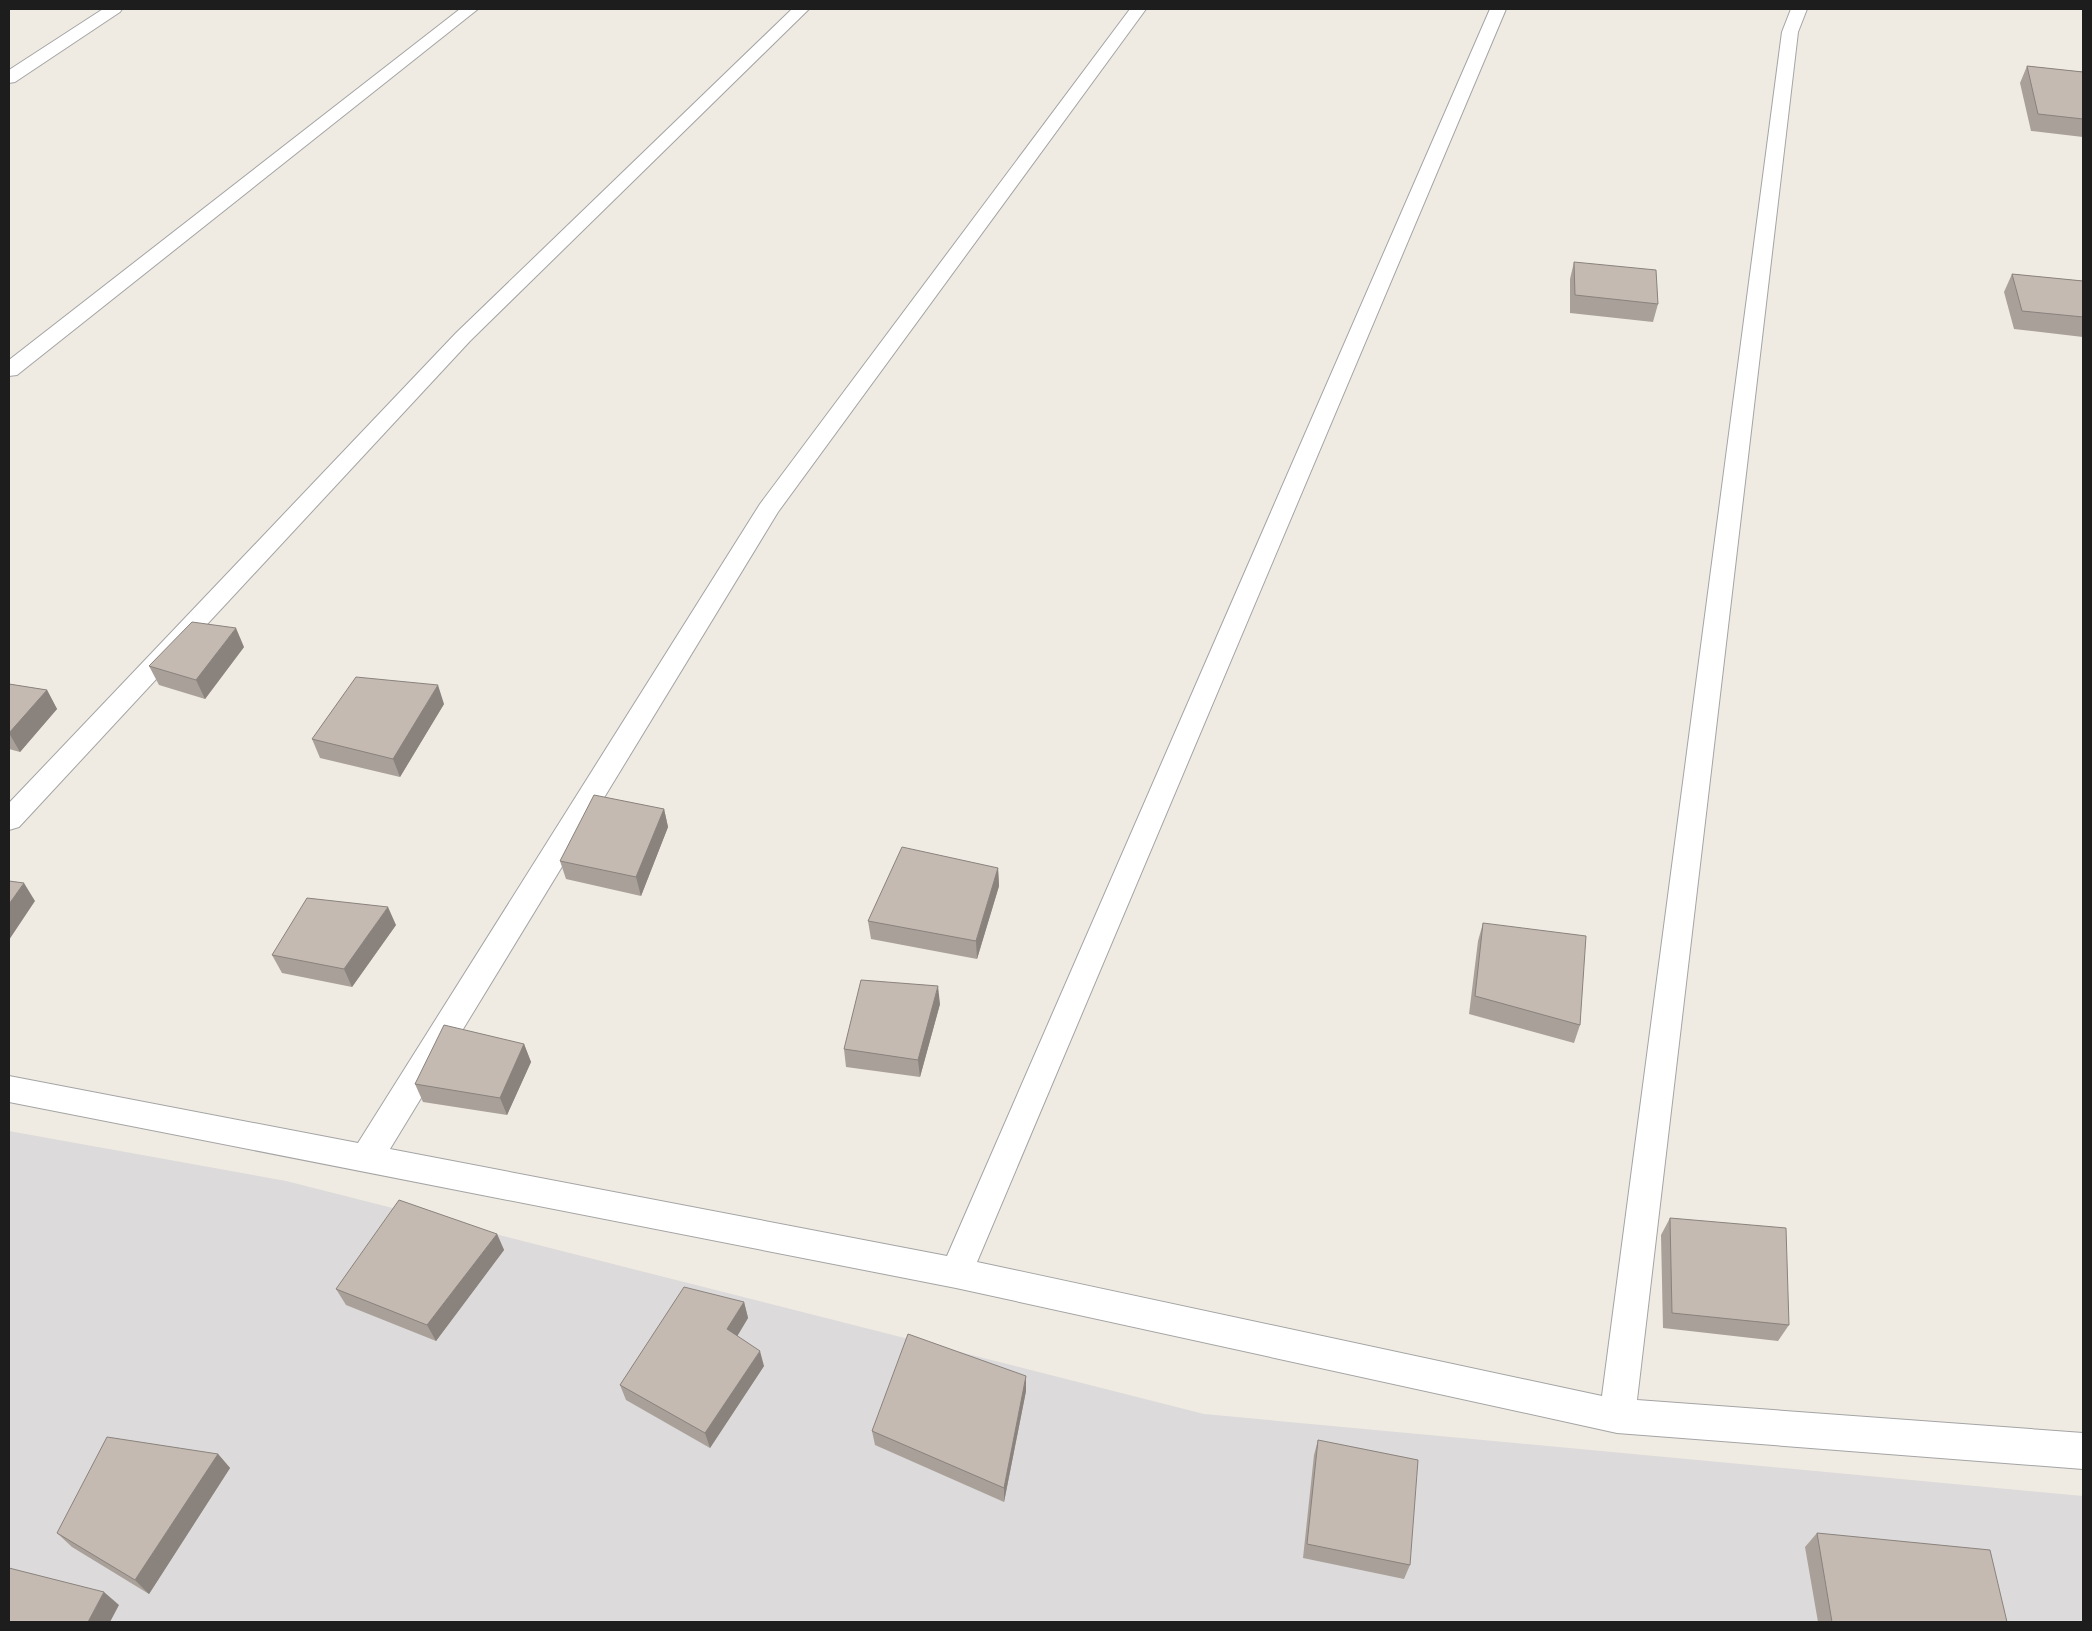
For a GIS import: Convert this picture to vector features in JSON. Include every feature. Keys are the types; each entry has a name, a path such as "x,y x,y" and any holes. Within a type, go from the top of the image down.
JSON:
{"street":[{"path":"9,78 114,9"},
{"path":"9,370 470,9"},
{"path":"9,820 463,337 801,9"},
{"path":"366,1159 768,509 1138,9"},
{"path":"956,1273 1498,9"},
{"path":"1617,1416 1790,32 1799,9"},
{"path":"9,1089 956,1273 1617,1416 2083,1451"}],"shaded area":[{"path":"9,1131 286,1181 1204,1414 2083,1496 2083,1622 9,1622"}],"building":[{"path":"2027,66 2083,72 2083,119 2038,114"},
{"path":"1574,262 1656,270 1658,304 1575,295"},
{"path":"2012,274 2083,281 2083,317 2022,311"},
{"path":"192,622 236,628 196,680 149,666"},
{"path":"356,677 438,685 393,759 312,739"},
{"path":"9,684 47,690 9,733"},
{"path":"594,795 664,809 636,877 560,861"},
{"path":"902,847 998,868 976,941 868,921"},
{"path":"9,881 24,883 9,904"},
{"path":"307,898 388,907 344,969 272,955"},
{"path":"1483,923 1586,936 1580,1025 1475,996"},
{"path":"861,980 938,986 918,1060 844,1049"},
{"path":"444,1025 524,1044 500,1098 415,1084"},
{"path":"399,1200 497,1234 427,1325 336,1289"},
{"path":"1670,1218 1786,1228 1789,1325 1672,1313"},
{"path":"684,1287 744,1302 727,1329 760,1351 705,1433 620,1385"},
{"path":"908,1334 1026,1376 1004,1488 872,1431"},
{"path":"107,1437 218,1454 135,1580 57,1533"},
{"path":"1318,1440 1418,1460 1410,1565 1307,1544"},
{"path":"1817,1533 1990,1550 2007,1622 1832,1622"},
{"path":"9,1568 104,1592 88,1622 9,1622"}]}
